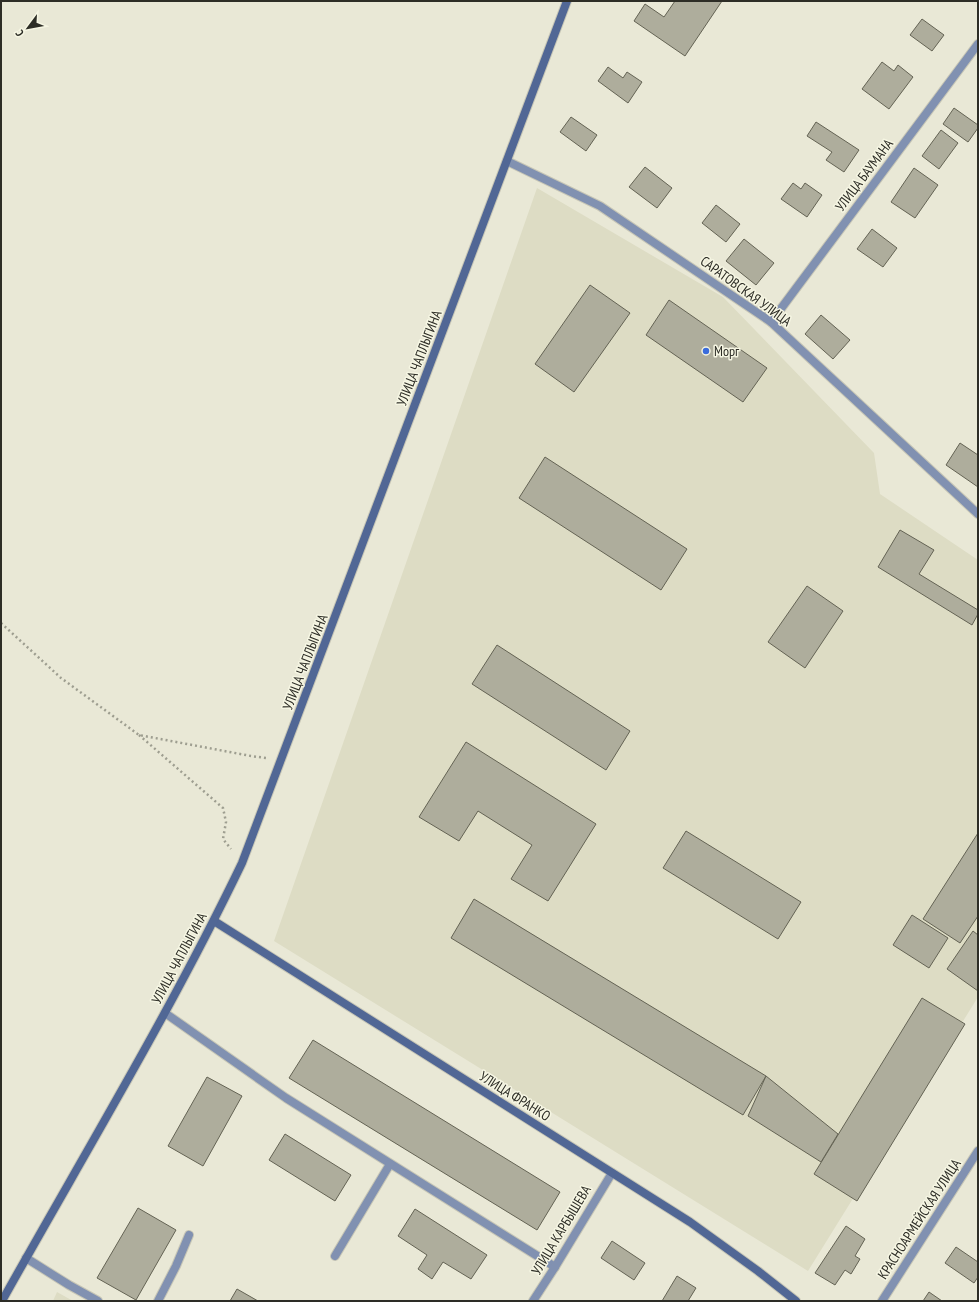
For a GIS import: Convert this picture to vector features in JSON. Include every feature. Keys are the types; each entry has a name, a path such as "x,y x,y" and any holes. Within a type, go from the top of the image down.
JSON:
{"main road":[{"name":"УЛИЦА ЧАПЛЫГИНА","path":"2,1301 164,1013 214,921 242,863 567,1"},
{"name":"УЛИЦА ФРАНКО","path":"214,921 690,1222 796,1301"}],"street":[{"name":"УЛИЦА БАУМАНА","path":"771,322 978,44"},
{"name":"САРАТОВСКАЯ УЛИЦА","path":"507,161 600,206 771,322 978,514"},
{"path":"164,1013 286,1098 555,1267"},
{"name":"КРАСНОАРМЕЙСКАЯ УЛИЦА","path":"882,1301 978,1151"},
{"path":"335,1256 390,1164"},
{"name":"УЛИЦА КАРБЫШЕВА","path":"533,1301 612,1173"},
{"path":"158,1301 176,1266 189,1235"},
{"path":"26,1258 98,1301"}],"path":[{"path":"1,623 61,678 139,735 223,808 226,822 222,839 242,863"},
{"path":"139,735 251,756 282,759"}],"shaded area":[{"path":"537,188 723,297 874,453 880,494 978,560 978,997 808,1271 274,941"},
{"path":"57,1292 73,1301 53,1301"}],"building":[{"path":"675,1 722,1 685,56 634,21 645,4 664,17"},
{"path":"922,19 944,35 932,51 910,35"},
{"path":"882,62 894,71 898,65 913,77 889,109 862,89"},
{"path":"608,67 623,78 627,72 642,82 628,103 598,81"},
{"path":"954,108 978,125 978,128 968,142 943,124"},
{"path":"571,117 597,135 586,151 560,132"},
{"path":"816,122 859,150 844,172 826,160 832,152 807,136"},
{"path":"941,130 958,143 939,169 922,156"},
{"path":"645,167 672,188 657,208 629,187"},
{"path":"914,168 938,185 915,218 891,202"},
{"path":"793,183 801,189 805,183 822,195 807,217 781,199"},
{"path":"716,205 740,224 726,242 702,223"},
{"path":"872,229 897,248 883,267 857,249"},
{"path":"744,239 774,263 756,285 726,261"},
{"path":"590,285 630,313 574,392 535,364"},
{"name":"Морг","path":"669,300 767,368 743,402 646,335"},
{"path":"821,315 850,340 833,359 805,334"},
{"path":"960,443 978,455 978,487 946,465"},
{"path":"545,457 687,549 661,590 519,498"},
{"path":"900,530 934,550 919,574 978,610 978,614 972,625 878,567"},
{"path":"807,586 843,611 805,668 768,642"},
{"path":"497,645 630,731 606,770 472,684"},
{"path":"466,742 596,824 548,901 511,879 532,845 478,811 459,841 419,817"},
{"path":"686,831 801,902 778,939 663,868"},
{"path":"978,833 978,916 960,943 923,919"},
{"path":"474,899 766,1076 743,1115 451,938"},
{"path":"912,915 948,938 929,968 893,945"},
{"path":"973,931 978,935 978,991 947,969"},
{"path":"922,998 965,1024 857,1201 814,1174"},
{"path":"313,1040 560,1192 537,1230 289,1078"},
{"path":"766,1076 838,1134 821,1162 748,1116"},
{"path":"207,1077 242,1096 203,1166 168,1146"},
{"path":"285,1134 351,1175 335,1201 269,1160"},
{"path":"138,1208 176,1230 136,1300 97,1278"},
{"path":"415,1209 487,1255 471,1279 443,1262 432,1279 418,1269 427,1255 398,1236"},
{"path":"846,1226 865,1239 855,1256 860,1259 851,1274 845,1270 835,1285 815,1273"},
{"path":"612,1241 645,1263 634,1280 601,1258"},
{"path":"956,1247 978,1262 978,1277 974,1283 945,1263"},
{"path":"677,1276 696,1288 688,1301 662,1301"},
{"path":"237,1289 258,1301 230,1301"},
{"path":"929,1292 942,1301 923,1301"}],"place":[{"name":"Морг","path":"706,351"}]}
